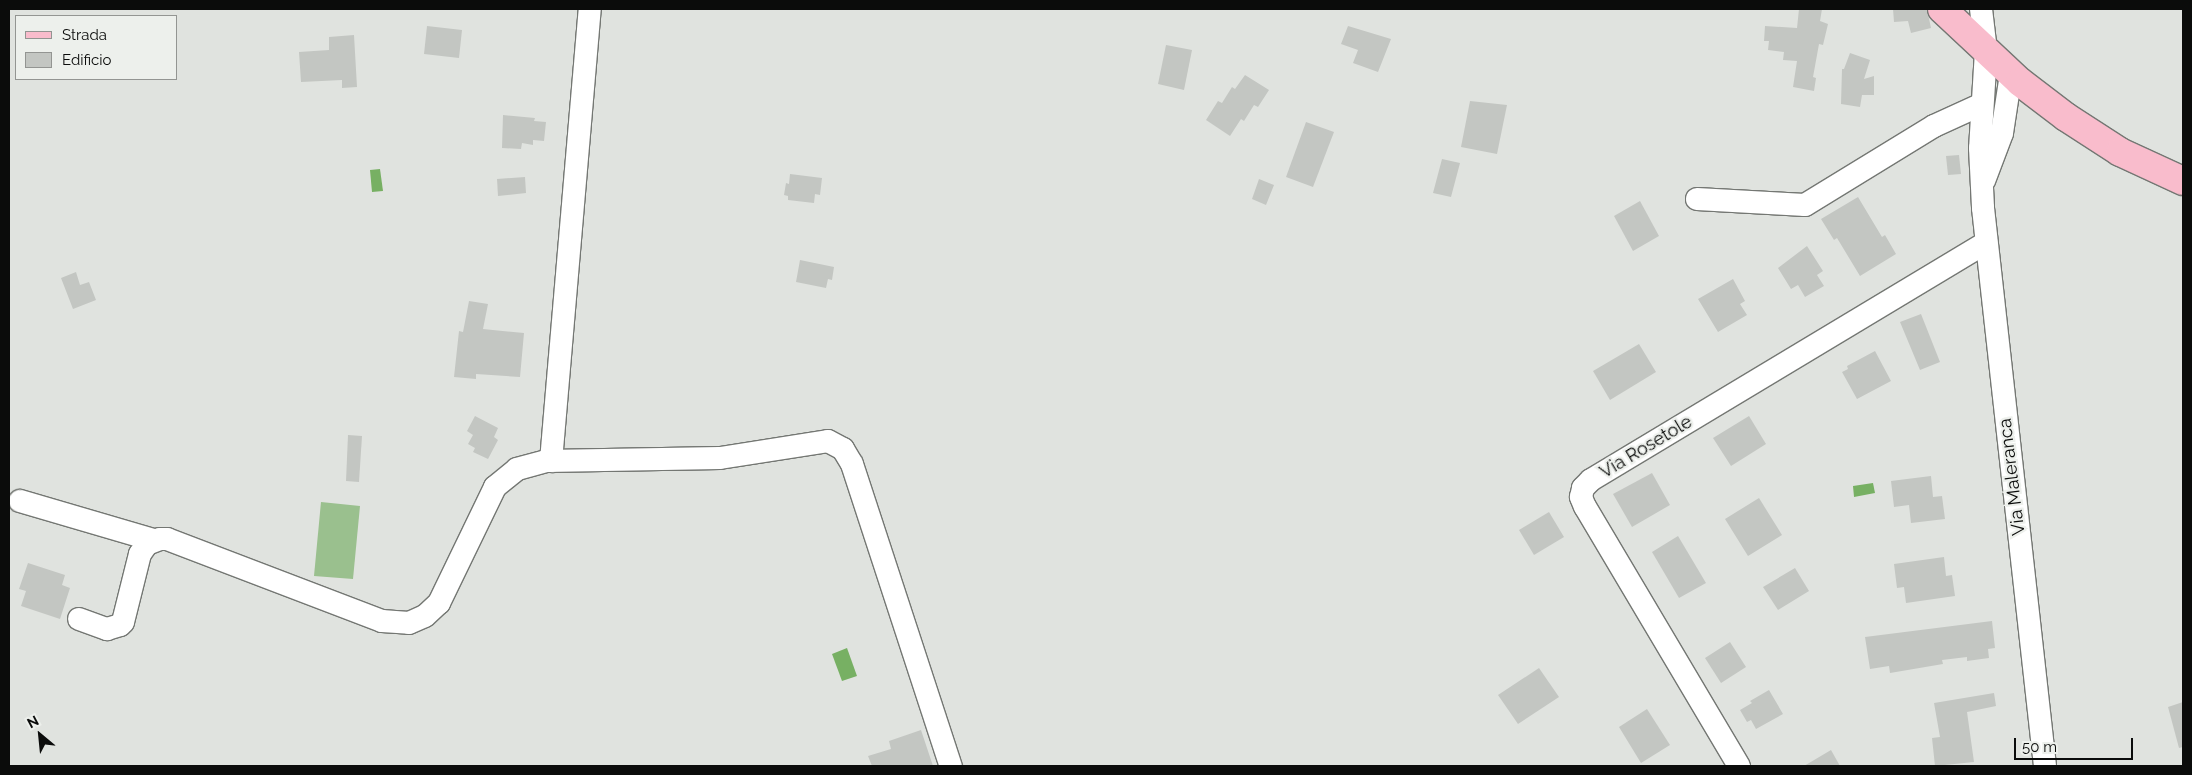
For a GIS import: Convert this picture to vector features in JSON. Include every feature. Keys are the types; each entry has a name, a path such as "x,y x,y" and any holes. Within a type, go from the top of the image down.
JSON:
{"main road":[{"path":"1942,9 2011,74 2041,99 2104,143 2135,160 2183,181"}],"street":[{"path":"551,461 590,9"},
{"name":"Via Maleranca","path":"1981,9 1986,51 1980,148 1986,243 2044,766"},
{"path":"1982,187 2002,133 2011,74"},
{"path":"1697,199 1805,205 1934,126 1982,104"},
{"name":"Via Rosetole","path":"1738,766 1585,507 1581,497 1583,488 1591,480 1986,243"},
{"path":"20,501 154,540 167,539 382,621 409,623 425,616 439,602 495,487 525,466 551,461 720,458 759,453 822,440 835,443 843,449 852,464 950,766"},
{"path":"79,619 106,629 120,625 123,622 140,554 147,544 154,540"}],"shaded area":[{"path":"380,169 383,191 372,192 370,170"},
{"path":"1873,483 1875,493 1854,497 1853,486"},
{"path":"321,502 360,506 353,579 314,576"},
{"path":"847,648 857,676 842,681 832,654"}],"building":[{"path":"1799,9 1822,9 1820,21 1828,24 1823,45 1819,44 1813,77 1816,78 1814,91 1793,87 1797,61 1783,60 1784,52 1768,50 1769,41 1764,41 1765,26 1797,28"},
{"path":"1893,9 1927,9 1931,28 1911,33 1908,21 1894,22"},
{"path":"427,26 462,30 459,58 424,54"},
{"path":"1348,26 1391,39 1378,72 1353,63 1358,50 1341,44"},
{"path":"354,35 357,87 342,88 342,80 301,82 299,52 329,50 329,37"},
{"path":"1166,45 1192,50 1184,90 1158,84"},
{"path":"1850,53 1870,60 1864,79 1874,76 1874,95 1862,95 1860,107 1841,104 1842,69 1844,69"},
{"path":"1245,75 1269,90 1258,107 1254,105 1244,121 1241,119 1230,136 1206,120 1218,101 1222,103 1232,87 1235,89"},
{"path":"1470,101 1507,105 1497,154 1461,147"},
{"path":"503,115 535,118 534,121 546,122 544,141 533,140 533,145 522,143 521,149 502,148"},
{"path":"1306,122 1334,132 1313,187 1286,177"},
{"path":"1959,155 1961,174 1948,175 1946,156"},
{"path":"1442,159 1460,163 1451,197 1433,193"},
{"path":"790,174 822,178 820,195 815,194 814,203 788,200 788,196 784,195 786,183 789,184"},
{"path":"525,177 526,193 498,196 497,179"},
{"path":"1259,179 1274,185 1266,205 1252,199"},
{"path":"1858,197 1882,237 1885,235 1896,254 1860,276 1837,238 1834,240 1821,219"},
{"path":"1640,201 1659,236 1633,251 1614,216"},
{"path":"1807,246 1823,271 1817,275 1824,286 1805,297 1798,285 1791,289 1778,268"},
{"path":"800,260 834,267 832,280 828,279 826,288 796,282"},
{"path":"76,272 80,285 89,282 96,300 73,309 61,278"},
{"path":"1733,279 1745,301 1740,304 1747,315 1718,332 1698,299"},
{"path":"469,301 488,304 483,329 524,333 520,377 476,374 476,379 454,377 459,331 463,332"},
{"path":"1921,314 1940,362 1920,370 1900,322"},
{"path":"1639,344 1656,372 1610,400 1593,371"},
{"path":"1875,351 1891,381 1857,399 1842,372 1848,369 1847,366"},
{"path":"475,416 498,428 494,437 498,440 488,459 473,452 475,448 468,444 473,435 467,431"},
{"path":"1749,416 1766,444 1731,466 1713,438"},
{"path":"348,435 362,436 359,482 346,481"},
{"path":"1652,473 1670,505 1632,527 1613,494"},
{"path":"1931,476 1933,497 1942,496 1945,519 1911,523 1909,505 1894,507 1891,481"},
{"path":"1759,498 1782,535 1748,556 1725,519"},
{"path":"1549,512 1564,537 1534,555 1519,530"},
{"path":"1678,536 1706,583 1679,598 1652,552"},
{"path":"1944,557 1946,576 1952,575 1955,596 1906,603 1904,587 1897,588 1894,564"},
{"path":"28,563 65,575 62,585 70,588 60,619 21,606 26,591 19,589"},
{"path":"1795,568 1809,591 1778,610 1763,587"},
{"path":"1992,621 1995,648 1988,649 1989,658 1967,661 1967,657 1942,660 1943,664 1890,673 1889,666 1870,669 1865,637"},
{"path":"1730,642 1746,667 1721,683 1705,658"},
{"path":"1539,668 1559,697 1518,724 1498,695"},
{"path":"1769,690 1783,714 1756,729 1751,720 1747,722 1740,710 1752,703 1750,701"},
{"path":"1994,693 1996,706 1967,712 1974,762 1935,766 1932,738 1940,737 1934,703"},
{"path":"2183,702 2183,747 2179,748 2168,707"},
{"path":"1647,709 1670,745 1641,763 1619,727"},
{"path":"921,730 933,766 872,766 868,756 891,749 889,741"},
{"path":"1831,750 1840,766 1804,766"}]}
